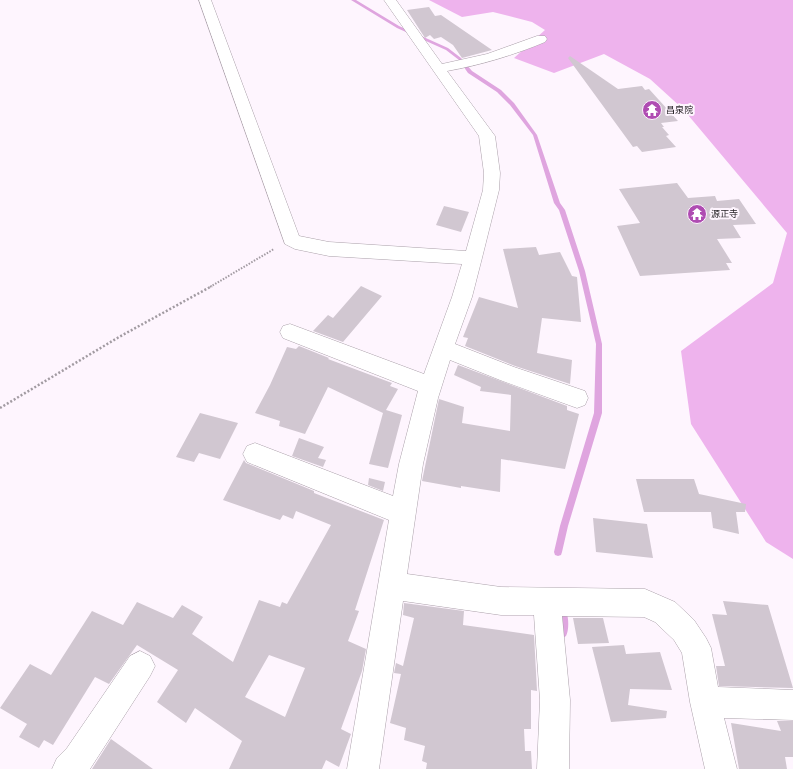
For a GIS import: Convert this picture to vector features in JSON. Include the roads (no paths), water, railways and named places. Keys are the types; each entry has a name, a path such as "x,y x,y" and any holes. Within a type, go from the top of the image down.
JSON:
{"street":[{"path":"205,0 291,240 295,243 329,249 473,258"},
{"path":"363,769 411,464 431,386 462,297 492,190 492,173 487,136 448,67 415,35 390,0"},
{"path":"448,67 471,63 514,51 541,39"},
{"path":"290,332 431,386"},
{"path":"443,348 508,374 577,398"},
{"path":"255,454 404,513"},
{"path":"392,586 502,601 645,603 665,612 684,630 696,648 705,702 721,769"},
{"path":"547,601 555,700 553,769"},
{"path":"68,769 78,759 140,666"},
{"path":"705,702 793,704"}],"waterway":[{"path":"353,0 398,27 447,49 460,59 470,72 499,91 512,104 535,135 557,203 562,210 582,271 599,344 598,413 564,526 558,552"},
{"path":"563,614 563,633"}],"place":[{"name":"昌泉院","path":"652,110"},
{"name":"源正寺","path":"697,214"}]}
